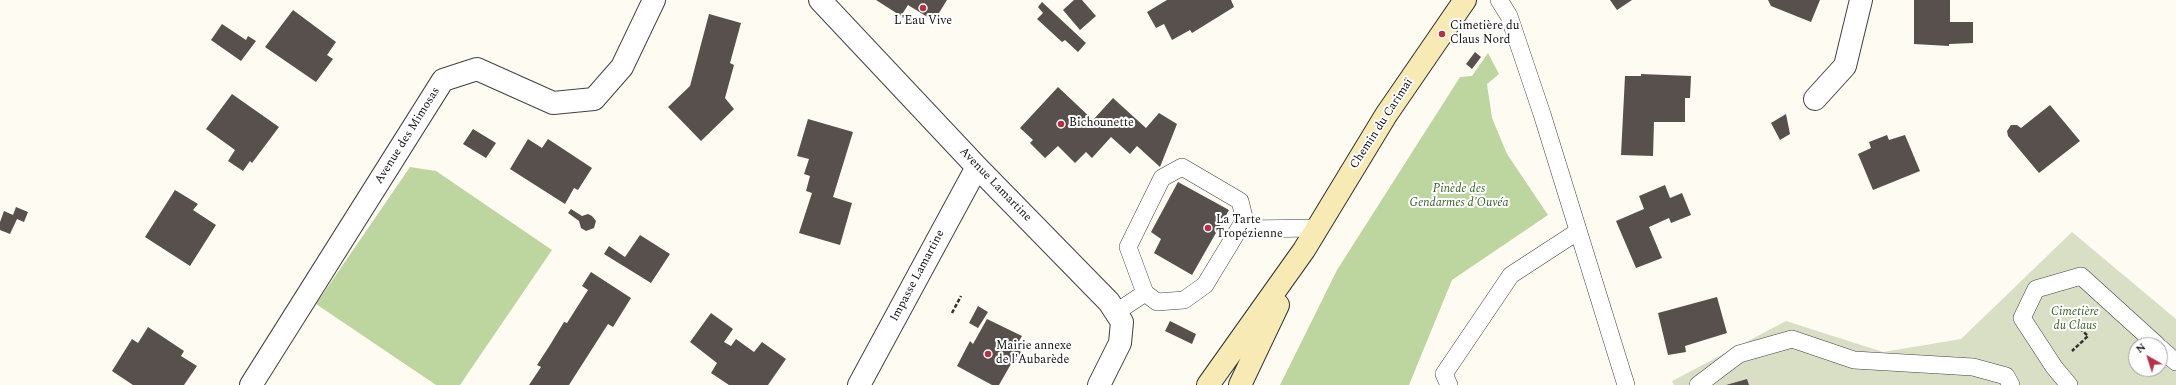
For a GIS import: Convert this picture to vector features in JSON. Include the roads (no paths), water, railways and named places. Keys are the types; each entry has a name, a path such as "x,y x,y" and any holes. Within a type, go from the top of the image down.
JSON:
{"main road":[{"name":"Chemin du Carimaï","path":"1208,385 1304,250 1386,115 1465,0"},
{"name":"Chemin du Carimaï","path":"1240,385 1304,250"}],"street":[{"name":"Avenue des Mimosas","path":"251,385 443,80 477,69 553,103 594,99 622,67 654,0"},
{"name":"Avenue Lamartine","path":"820,0 977,167 1109,302 1122,322 1120,343 1099,385"},
{"path":"1815,99 1845,66 1861,0"},
{"name":"Impasse Lamartine","path":"859,385 977,167"}],"lane":[{"path":"1499,0 1509,16 1626,385"},
{"path":"1245,219 1205,285 1184,300 1157,302 1145,293 1128,247 1162,178 1182,167 1240,201 1245,219 1247,229 1318,228"},
{"path":"1449,385 1444,374 1511,275 1578,232"},
{"path":"2069,385 2054,367 2022,318 2036,288 2081,276 2148,337"},
{"path":"1116,312 1145,293"},
{"path":"1698,385 1739,354 1792,339 1854,360 1973,367 2006,376 2011,385"},
{"path":"2168,355 2176,362"}],"place":[{"name":"L'Eau Vive","path":"923,8"},
{"name":"Cimetière du Claus Nord","path":"1442,34"},
{"name":"Bichounette","path":"1061,124"},
{"name":"La Tarte Tropézienne","path":"1208,228"},
{"name":"Mairie annexe de l'Aubarède","path":"988,354"}],"park label":[{"name":"Pinède des Gendarmes d'Ouvéa","path":"1459,197"},
{"name":"Cimetière du Claus","path":"2075,320"}]}
